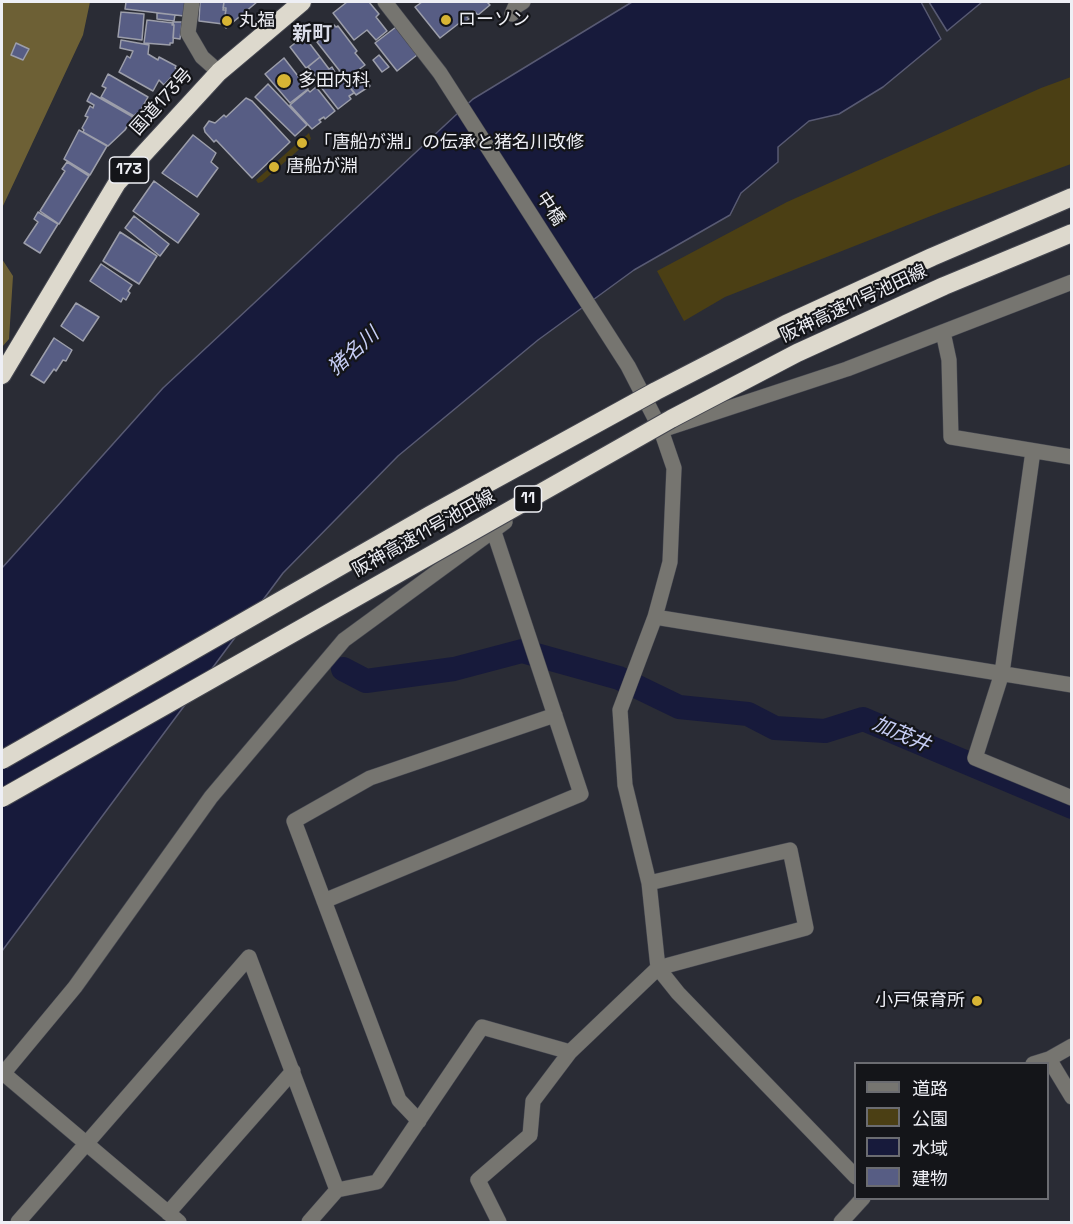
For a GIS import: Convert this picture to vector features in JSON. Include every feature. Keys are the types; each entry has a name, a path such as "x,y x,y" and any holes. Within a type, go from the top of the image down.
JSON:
{"highway":[{"name":"国道173号","path":"2,375 117,183 219,72 302,2"},
{"name":"阪神高速11号池田線","path":"2,760 420,521 656,391 796,319 1071,197"},
{"name":"阪神高速11号池田線","path":"2,798 671,419 797,353 944,286 1071,233"}],"street":[{"path":"192,2 188,33 202,57 219,72"},
{"name":"中橋","path":"385,2 440,73 628,366 661,430 674,468 670,562 655,617 620,710 625,785 649,882 658,968"},
{"path":"512,14 515,7 523,2"},
{"path":"293,1071 173,1218 2,1074 75,987 211,797 344,640 493,529 661,430 847,369 1071,282"},
{"path":"944,332 949,360 951,437 1071,457"},
{"path":"1033,451 1002,673 975,758 1071,798"},
{"path":"324,901 581,794 493,529"},
{"path":"655,617 1071,685"},
{"path":"419,1121 399,1100 294,821 370,778 555,715"},
{"path":"499,1222 478,1180 530,1135 534,1101 570,1052 658,968 806,928 790,850 649,882"},
{"path":"18,1222 249,957 337,1190"},
{"path":"658,968 678,993 854,1176"},
{"path":"309,1222 337,1190 377,1182 482,1028 570,1052"},
{"path":"1039,1062 1071,1046"},
{"path":"1049,1059 1071,1097"},
{"path":"841,1222 861,1200"}],"green space":[{"path":"1071,77 1071,164 941,212 725,297 684,321 657,271 787,202 1041,88"},
{"path":"309,133 311,139 258,183 256,180"}],"shaded area":[{"path":"2,2 90,2 83,35 2,208"},
{"path":"2,259 13,276 9,339 2,347"}],"water":[{"name":"猪名川","path":"632,2 921,2 941,39 883,87 839,114 809,121 778,147 778,162 741,193 730,215 634,270 538,340 398,456 283,573 2,951 2,568 163,388 473,99"},
{"path":"929,2 982,2 947,31"}],"building":[{"path":"126,2 185,2 184,16 125,9"},
{"path":"200,2 224,2 223,10 226,10 223,24 199,21"},
{"path":"224,2 257,2 226,28 224,26 226,8 223,8"},
{"path":"347,2 369,2 379,14 376,17 387,31 376,40 367,30 354,40 333,13"},
{"name":"ローソン","path":"422,2 487,2 490,5 478,15 474,11 467,17 469,19 463,23 462,21 440,38 415,7"},
{"path":"121,12 144,14 142,40 118,37"},
{"path":"157,13 175,15 174,21 157,19"},
{"path":"147,20 173,23 173,43 170,45 144,43"},
{"path":"173,22 182,22 180,39 173,38"},
{"path":"334,25 338,26 365,65 346,79 317,42 319,40 317,38"},
{"path":"396,27 417,55 397,71 375,43"},
{"path":"304,36 320,57 306,68 290,47"},
{"path":"121,40 149,45 148,54 176,66 178,70 164,85 159,80 153,91 119,72 127,56 130,58 133,51 120,48"},
{"path":"16,43 29,49 23,60 11,55"},
{"path":"379,55 389,67 382,72 373,60"},
{"path":"320,57 329,69 332,67 336,74 339,72 354,93 349,96 351,99 338,109 308,67"},
{"path":"284,58 308,89 290,103 265,74"},
{"path":"360,73 370,86 356,95 347,83"},
{"path":"108,74 148,97 138,115 134,116 101,97 106,88 102,86"},
{"path":"268,84 307,125 295,136 255,97"},
{"path":"316,87 335,111 325,119 324,117 319,120 321,122 312,129 290,105 308,90 310,92"},
{"path":"91,93 133,117 125,130 108,146 83,132 82,128 88,117 85,116 90,106 93,108 94,105 87,101"},
{"path":"246,98 252,101 290,142 252,178 216,140 214,142 204,128 209,121 215,123 224,115 226,117"},
{"path":"79,130 107,146 90,175 64,159"},
{"path":"193,135 216,153 211,162 218,168 197,197 162,173"},
{"path":"67,162 89,176 59,224 40,211 65,171 62,169"},
{"path":"154,181 199,214 178,243 133,211"},
{"path":"38,212 58,224 40,253 24,243 38,222 34,219"},
{"path":"134,216 169,244 160,256 125,228"},
{"path":"120,232 157,256 139,284 103,261"},
{"path":"101,264 132,285 126,300 123,298 121,302 90,281"},
{"path":"76,303 99,317 83,341 61,326"},
{"path":"54,338 72,350 66,361 63,360 56,371 54,369 44,383 31,375"}],"waterway":[{"name":"加茂井","path":"343,669 366,681 454,669 522,651 619,678 679,707 748,714 775,728 825,731 863,719 1072,807"}],"place":[{"name":"ローソン","path":"446,20"},
{"name":"丸福","path":"227,21"},
{"name":"多田内科","path":"284,81"},
{"name":"「唐船が淵」の伝承と猪名川改修","path":"302,143"},
{"name":"唐船が淵","path":"274,167"},
{"name":"小戸保育所","path":"977,1001"}],"district":[{"name":"新町","path":"312,35"}]}
